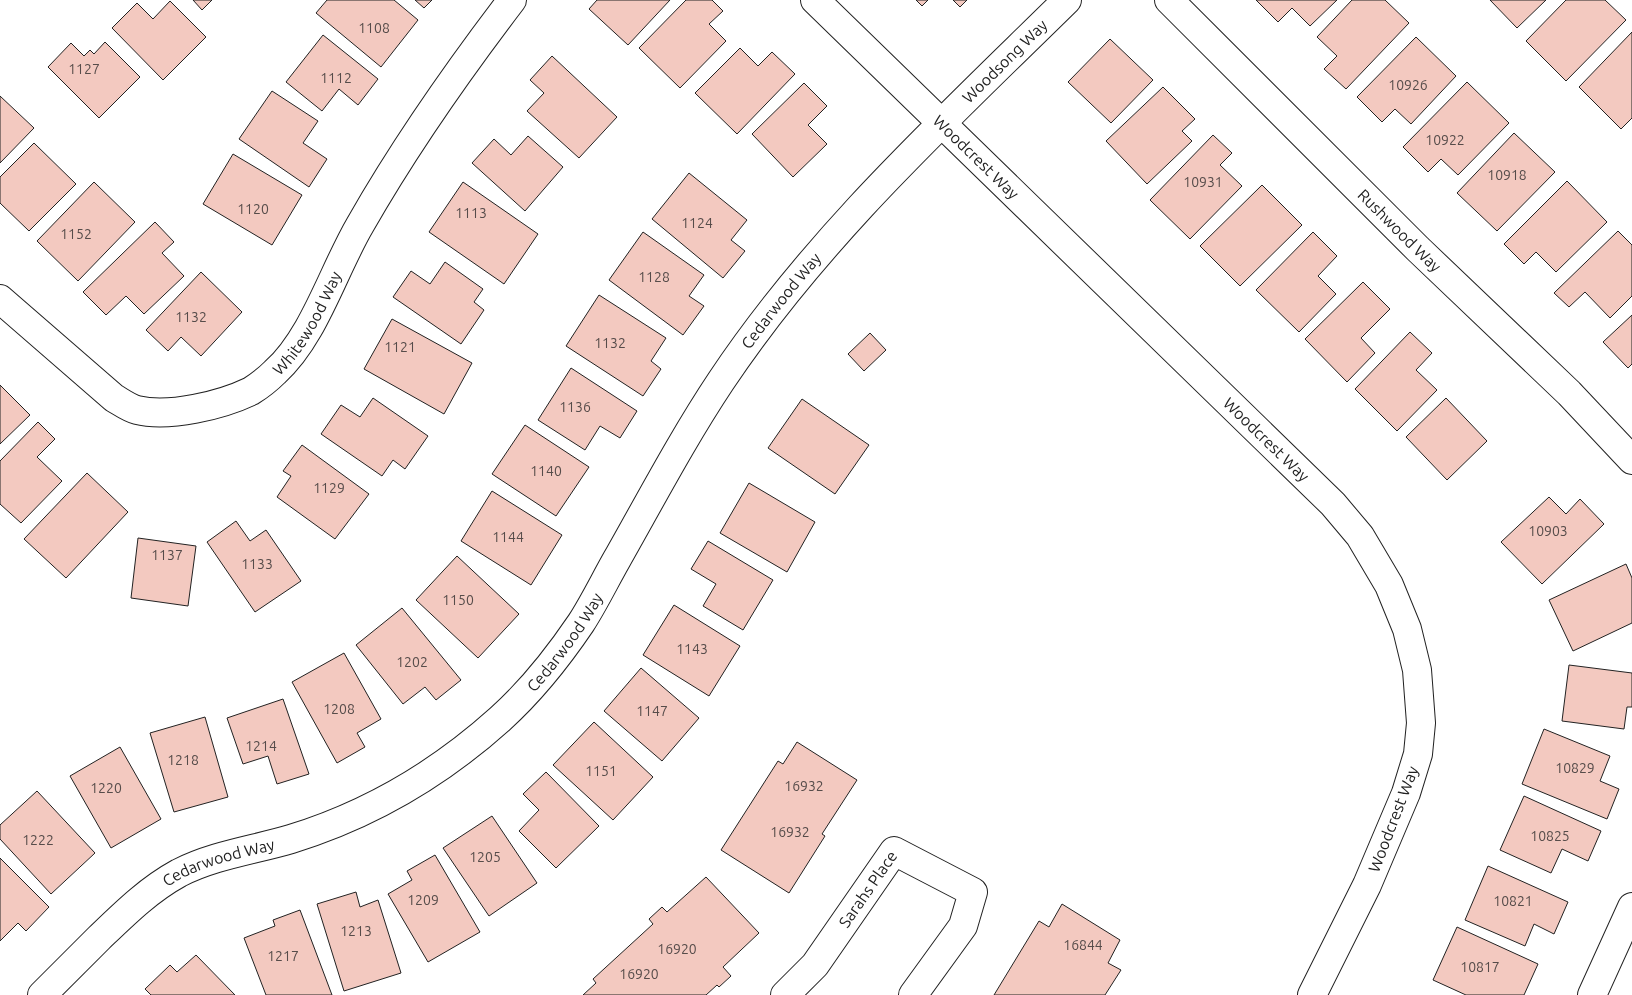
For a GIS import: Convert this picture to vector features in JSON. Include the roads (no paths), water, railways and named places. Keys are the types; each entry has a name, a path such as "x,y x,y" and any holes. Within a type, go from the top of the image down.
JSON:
{"street":[{"name":"Whitewood Way","path":"0,299 114,398 135,410 152,412 182,410 227,400 253,390 276,372 301,343 359,226 411,142 459,71 512,0"},
{"name":"Woodcrest Way","path":"815,0 1333,504 1360,536 1390,585 1407,629 1417,670 1421,723 1418,754 1406,793 1367,885 1312,995"},
{"name":"Woodsong Way","path":"942,123 1067,0"},
{"name":"Rushwood Way","path":"1169,0 1418,250 1569,393 1632,460"},
{"name":"Cedarwood Way","path":"42,995 137,901 179,873 223,856 291,839 349,818 404,790 441,766 503,717 545,672 581,622 672,461 720,382 775,305 844,223 942,123"},
{"name":"Sarahs Place","path":"785,995 815,964 894,851 973,892 963,926 913,995"},
{"path":"1592,995 1632,906"}]}
